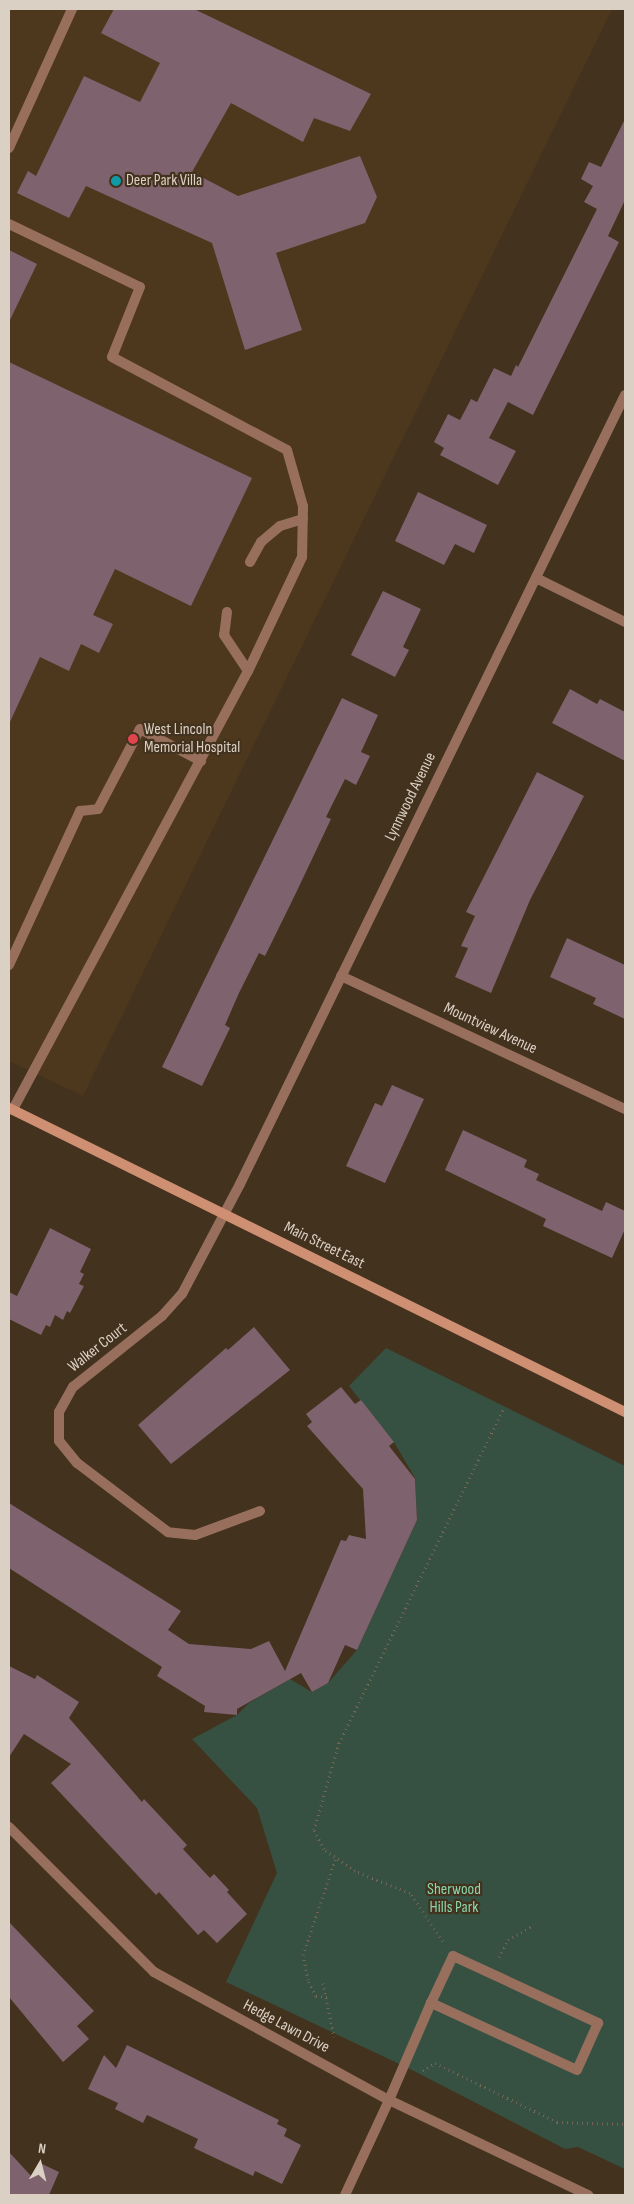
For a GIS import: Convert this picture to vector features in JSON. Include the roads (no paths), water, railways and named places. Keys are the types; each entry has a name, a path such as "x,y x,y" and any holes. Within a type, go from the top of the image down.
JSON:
{"main road":[{"name":"Main Street East","path":"11,1109 625,1412"}],"street":[{"path":"9,148 72,9"},
{"path":"9,224 140,287 112,357 287,450 303,506 302,557 248,671 11,1109"},
{"name":"Lynnwood Avenue","path":"224,1213 625,395"},
{"path":"250,562 262,542 280,526 303,519"},
{"path":"536,578 625,622"},
{"path":"227,612 224,635 248,671"},
{"path":"9,965 80,811 98,809 140,729 201,761"},
{"name":"Mountview Avenue","path":"341,976 625,1109"},
{"name":"Walker Court","path":"224,1213 182,1294 162,1316 73,1387 59,1412 58,1441 76,1463 168,1532 195,1535 260,1511"},
{"name":"Hedge Lawn Drive","path":"9,1827 154,1972 389,2100 588,2195"},
{"path":"345,2195 389,2100 431,2003 453,1956 598,2023 577,2070 431,2003"}],"place":[{"name":"Deer Park Villa","path":"116,181"},
{"name":"West Lincoln Memorial Hospital","path":"133,739"}],"park label":[{"name":"Sherwood Hills Park","path":"454,1899"}]}
